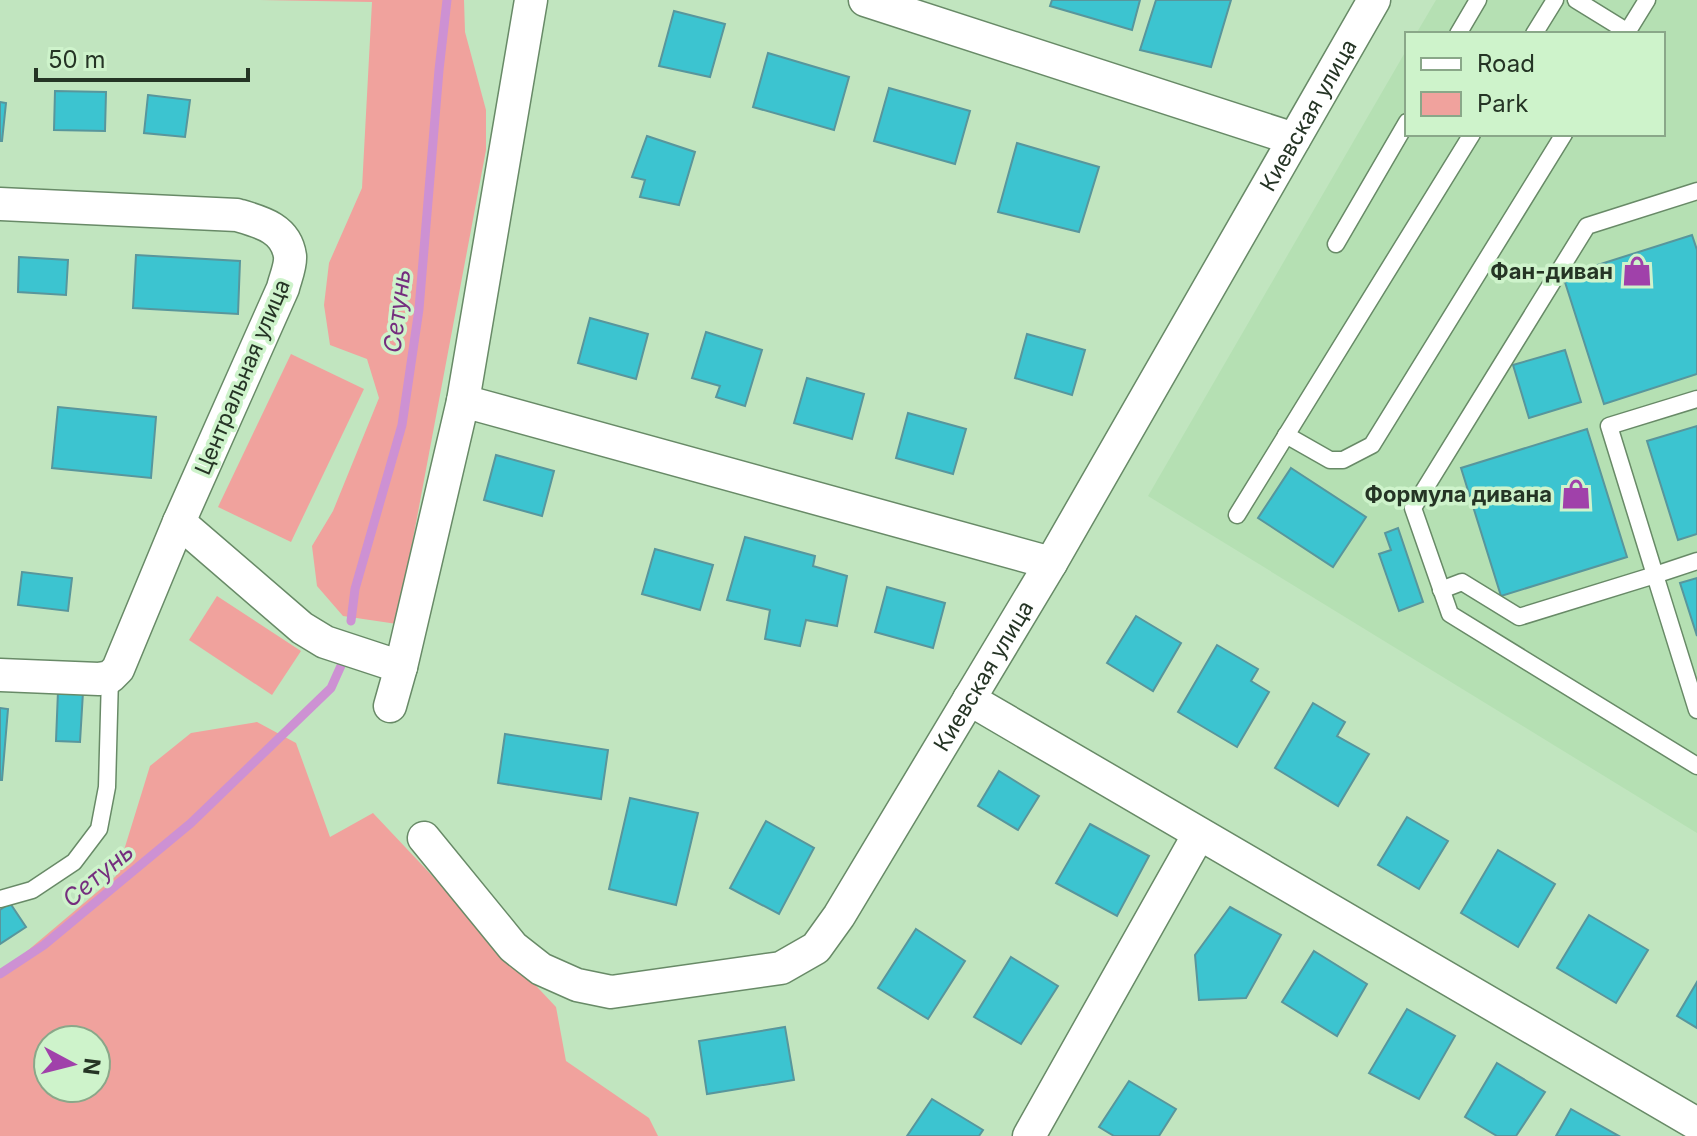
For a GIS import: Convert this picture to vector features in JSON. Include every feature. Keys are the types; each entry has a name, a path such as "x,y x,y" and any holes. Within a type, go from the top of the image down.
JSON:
{"street":[{"path":"390,706 463,401 531,0"},
{"path":"865,0 1294,139"},
{"name":"Киевская улица","path":"424,838 513,947 541,969 577,985 611,992 781,968 816,948 839,916 1051,563 1374,0"},
{"name":"Центральная улица","path":"0,204 237,215 264,222 281,235 290,258 283,288 179,522 118,669 110,677"},
{"path":"463,401 1051,563"},
{"path":"179,522 302,628 325,642 401,667"},
{"path":"0,675 110,677"},
{"path":"969,699 1697,1124"},
{"path":"1031,1136 1199,834"}],"lane":[{"path":"1459,32 1478,0"},
{"path":"1535,32 1555,0"},
{"path":"1576,0 1625,32"},
{"path":"1628,32 1647,0"},
{"path":"1336,244 1405,125"},
{"path":"1237,515 1471,136"},
{"path":"1286,435 1330,460 1343,460 1372,445 1563,136"},
{"path":"1697,191 1587,226 1413,508 1450,614 1697,766"},
{"path":"1697,399 1609,426 1697,710"},
{"path":"1441,590 1462,582 1519,617 1697,561"},
{"path":"0,899 32,890 74,862 99,829 107,787 110,677"}],"shaded area":[{"path":"1436,0 1697,0 1697,833 1148,496 1405,52 1405,136 1665,136 1665,32 1417,32"}],"green space":[{"path":"260,0 464,0 465,32 486,110 486,150 397,624 343,616 317,586 312,546 333,511 379,398 367,359 330,345 324,305 329,263 362,188 372,2"},
{"path":"291,354 364,389 291,542 218,507"},
{"path":"217,596 301,651 272,695 189,640"},
{"path":"257,722 296,743 330,837 373,813 556,1007 566,1061 649,1118 658,1136 0,1136 0,974 116,876 150,766 191,733"}],"building":[{"path":"1052,0 1140,0 1132,30 1050,6"},
{"path":"1156,0 1231,0 1211,67 1140,50"},
{"path":"674,11 725,24 710,77 659,66"},
{"path":"768,53 849,77 834,130 753,107"},
{"path":"889,88 970,111 955,164 874,141"},
{"path":"55,91 106,92 105,131 54,130"},
{"path":"148,95 190,100 185,137 144,133"},
{"path":"0,102 6,103 2,141 0,141"},
{"path":"647,136 695,152 679,205 640,197 645,180 632,177"},
{"path":"1017,143 1099,167 1079,232 998,212"},
{"path":"1692,235 1697,250 1697,374 1604,404 1563,276"},
{"path":"136,255 240,261 238,314 133,308"},
{"path":"19,257 68,260 66,295 18,292"},
{"path":"590,318 648,334 636,379 578,363"},
{"path":"706,332 762,350 745,406 716,397 720,386 692,378"},
{"path":"1027,334 1085,350 1072,395 1015,378"},
{"path":"1565,350 1581,402 1529,418 1513,365"},
{"path":"807,378 864,394 852,439 794,423"},
{"path":"58,407 156,417 151,478 52,468"},
{"path":"908,413 966,429 953,474 896,458"},
{"path":"1697,426 1697,534 1678,540 1647,441"},
{"path":"1587,429 1627,557 1501,596 1461,468"},
{"path":"496,455 554,471 542,516 484,500"},
{"path":"1291,468 1366,517 1333,567 1258,518"},
{"path":"1398,528 1423,602 1399,611 1379,554 1391,550 1385,533"},
{"path":"745,537 815,556 813,566 847,576 837,626 806,620 800,646 765,639 770,610 727,600"},
{"path":"655,549 713,565 700,610 642,594"},
{"path":"22,572 72,578 68,611 18,605"},
{"path":"1697,578 1697,636 1680,583"},
{"path":"887,587 945,603 933,648 875,632"},
{"path":"1136,616 1181,643 1153,691 1107,663"},
{"path":"1217,645 1258,669 1251,681 1269,692 1237,747 1178,712"},
{"path":"58,691 83,692 80,742 56,741"},
{"path":"1313,703 1345,722 1337,736 1369,754 1338,806 1275,768"},
{"path":"0,708 8,709 2,780 0,780"},
{"path":"505,734 608,750 601,799 498,783"},
{"path":"999,771 1039,796 1018,830 978,806"},
{"path":"630,798 698,813 676,905 609,889"},
{"path":"1407,817 1448,841 1419,889 1378,865"},
{"path":"766,821 814,848 779,914 730,888"},
{"path":"1090,824 1149,856 1117,916 1056,883"},
{"path":"1498,850 1555,884 1518,947 1461,913"},
{"path":"10,903 26,927 0,944 0,910"},
{"path":"1230,907 1281,935 1246,998 1199,1000 1195,955"},
{"path":"1589,915 1648,950 1616,1003 1557,968"},
{"path":"916,929 965,961 928,1019 878,988"},
{"path":"1314,951 1367,984 1337,1036 1282,1002"},
{"path":"1011,957 1058,986 1021,1044 974,1017"},
{"path":"1697,982 1697,1028 1677,1016"},
{"path":"1407,1009 1455,1036 1419,1099 1369,1073"},
{"path":"785,1027 794,1080 707,1094 699,1041"},
{"path":"1497,1063 1545,1092 1516,1136 1497,1136 1465,1117"},
{"path":"1129,1081 1176,1109 1159,1136 1114,1136 1099,1127"},
{"path":"932,1099 983,1130 979,1136 907,1136"},
{"path":"1571,1109 1619,1136 1556,1136"}],"waterway":[{"name":"Сетунь","path":"351,621 355,589 402,425 419,309 447,0"},
{"name":"Сетунь","path":"0,974 44,945 191,823 331,688 344,659"}],"place":[{"name":"Фан-диван","path":"1637,271"},
{"name":"Формула дивана","path":"1576,494"}]}
